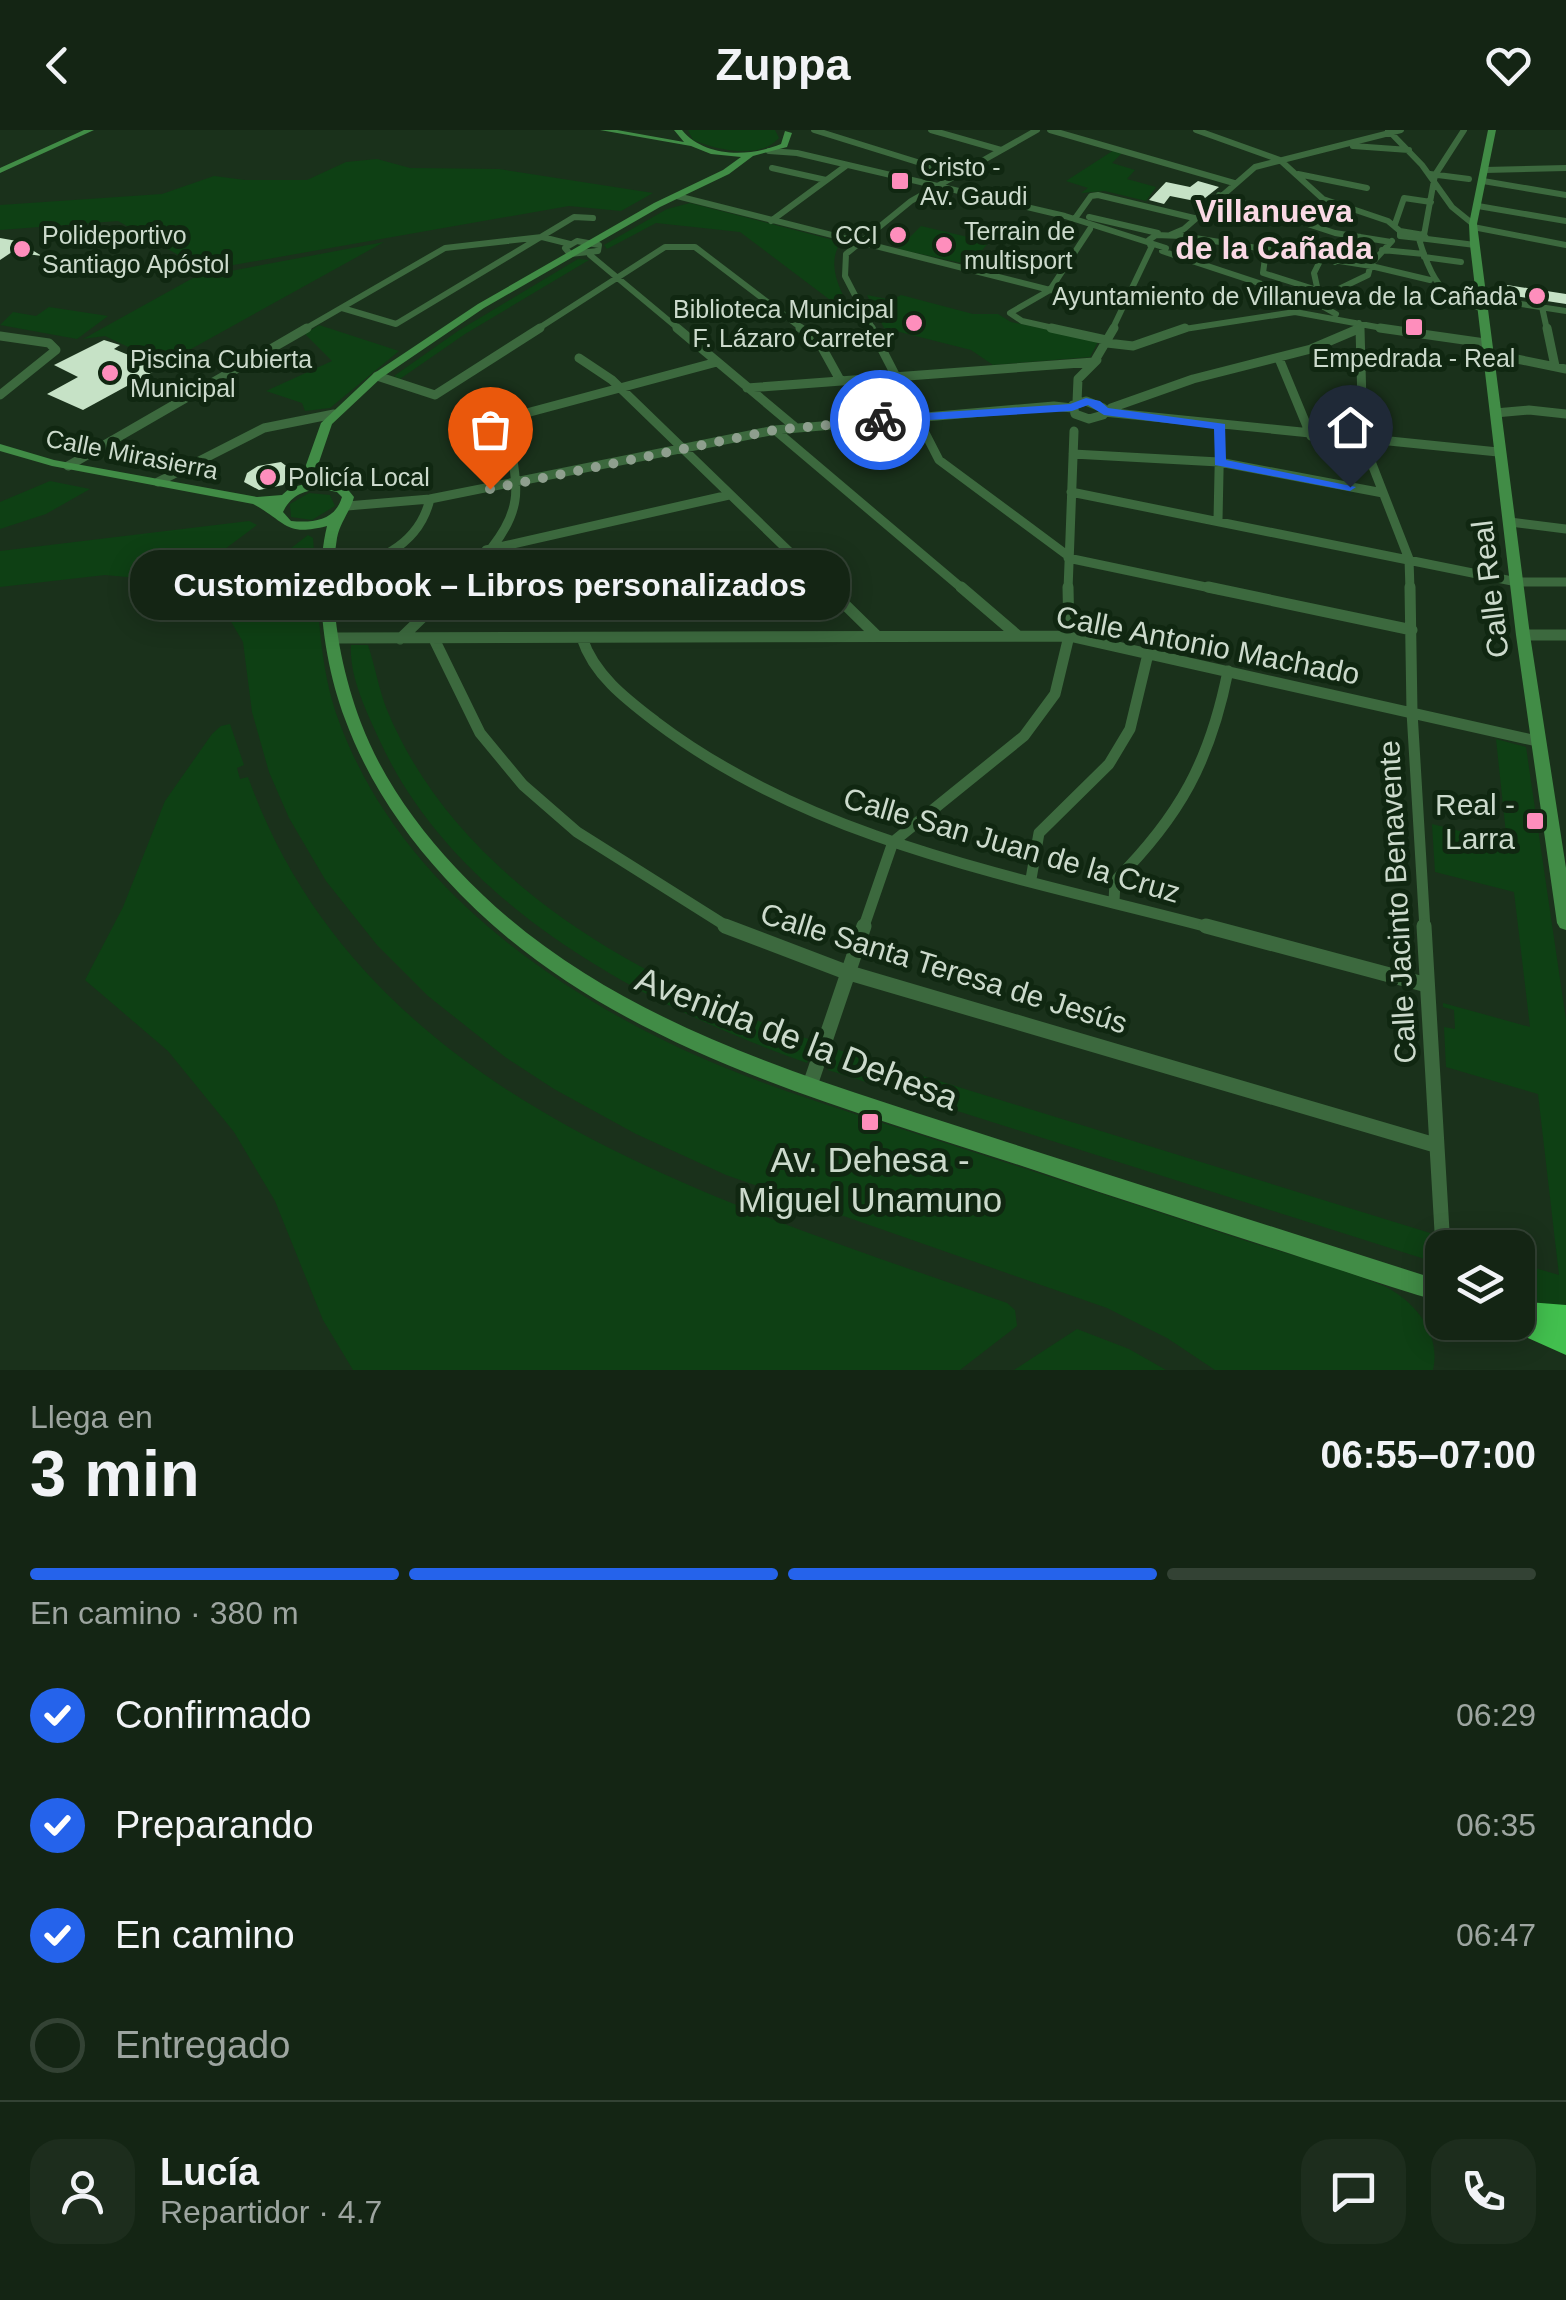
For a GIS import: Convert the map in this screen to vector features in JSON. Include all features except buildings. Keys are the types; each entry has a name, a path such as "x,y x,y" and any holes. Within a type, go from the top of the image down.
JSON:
{"highway":[{"path":"1535,1318 1566,1318"},
{"path":"1535,1324 1566,1340"}],"street":[{"path":"0,168 78,130"},
{"path":"0,168 90,130"},
{"path":"604,130 752,154 784,145 790,131"},
{"path":"678,130 696,146"},
{"path":"814,130 959,175"},
{"path":"931,130 1001,150"},
{"path":"1037,130 939,187 856,242 846,254 845,276 938,460 1068,557 1412,630"},
{"path":"1050,130 1234,183"},
{"path":"1196,130 1280,160 1323,200 1423,238 1474,245"},
{"path":"810,1085 893,842 1024,736 1056,694 1069,636 1068,557 1078,380 1113,340 1147,262 1153,236 1174,235 1252,169 1389,130 1402,130"},
{"path":"1389,130 1432,175 1460,218 1473,226 1566,244"},
{"path":"1432,175 1464,130"},
{"name":"Calle Real","path":"1492,130 1473,226 1474,245 1522,635 1566,923"},
{"path":"784,145 797,154"},
{"path":"1340,145 1409,150"},
{"path":"708,149 725,162 715,177"},
{"path":"769,151 847,165 1064,216 1317,297"},
{"path":"327,544 311,526 336,518 347,506 348,497 341,490 314,486 312,465 316,448 334,414 377,376 570,249 592,242 752,154"},
{"path":"771,221 847,165"},
{"path":"772,168 826,180"},
{"path":"1485,170 1566,168"},
{"path":"1298,174 1367,188"},
{"path":"1432,175 1469,180"},
{"path":"1483,181 1566,195"},
{"path":"1430,280 1423,238 1425,215 1437,185"},
{"path":"1076,217 1091,196 1098,195 1194,218"},
{"path":"1219,195 1360,237 1390,242"},
{"path":"677,196 1050,290 1127,305"},
{"path":"1296,312 1317,297 1360,280 1398,230 1404,198 1431,202"},
{"path":"1478,206 1566,221"},
{"path":"1064,216 1371,266 1430,280 1454,302 1566,311"},
{"path":"342,308 396,324 574,218 594,218"},
{"path":"1099,219 1090,226 1050,290 1013,308 1010,316 1133,346"},
{"path":"1147,262 1175,242 1174,235"},
{"path":"68,466 445,248 542,236 590,255 795,427"},
{"path":"1335,262 1360,237"},
{"path":"590,255 598,251 599,245 592,242"},
{"path":"377,376 435,395 665,247 695,246 819,342 840,380"},
{"path":"1266,250 1262,273 1317,297 1357,328"},
{"path":"1382,250 1462,262"},
{"path":"1317,297 1314,273 1320,260"},
{"path":"1542,307 1554,366"},
{"path":"746,388 1099,359 1198,324 1296,312 1357,328 1486,348 1566,368"},
{"path":"1104,410 1124,407 1168,386 1280,361 1357,328"},
{"name":"Calle Jacinto Benavente","path":"1357,328 1363,440 1409,559 1412,712 1442,1230"},
{"path":"0,336 49,344 56,350 0,395"},
{"path":"1113,340 1144,340"},
{"path":"579,358 612,380 876,635"},
{"path":"1280,361 1311,436"},
{"path":"400,640 468,570 510,518 519,484 510,442 512,422 519,415 717,362"},
{"path":"347,506 430,499 519,484 795,427 1075,408 1096,403 1104,410 1130,416 1498,452"},
{"path":"1124,407 1130,416"},
{"path":"1075,408 1089,419"},
{"path":"1074,431 1089,419 1100,417 1104,410"},
{"path":"1494,413 1529,410 1565,415"},
{"path":"158,482 240,436 285,421 334,414"},
{"path":"1218,520 1220,426"},
{"path":"775,430 1017,635"},
{"name":"Calle Mirasierra","path":"0,446 68,466 257,501 284,498 314,486"},
{"path":"1073,454 1219,462 1383,493"},
{"path":"1071,492 1518,582 1566,582"},
{"path":"486,550 729,495"},
{"path":"277,512 284,498"},
{"path":"328,574 378,560 396,550 423,524 430,499"},
{"name":"Calle Mirasierra","path":"257,501 277,512 287,524 311,526"},
{"name":"Avenida de la Dehesa","path":"336,518 327,544 328,574 332,638 342,697 394,806 440,862 495,916 608,1000 675,1032 810,1085 1425,1286"},
{"path":"1510,522 1566,529"},
{"path":"468,570 806,567"},
{"path":"1522,635 1566,634"},
{"name":"Calle Antonio Machado","path":"332,638 1069,636 1537,741"},
{"name":"Calle Santa Teresa de Jesús","path":"434,638 480,733 523,784 577,832 724,926 846,972 1435,1145"},
{"name":"Calle San Juan de la Cruz","path":"582,638 586,656 622,695 671,737 731,775 797,807 893,842 1428,985"},
{"path":"1031,879 1039,833 1109,764 1130,729 1148,654"},
{"path":"1114,902 1115,881 1175,814 1204,767 1219,722 1228,670"}],"green space":[{"path":"688,130 775,130 779,138 761,149 738,151 693,140"},
{"path":"1114,150 1123,152 1112,163 1135,170 1127,179 1156,187 1146,201 1105,191 1081,193 1088,188 1066,181"},
{"path":"377,159 410,168 499,169 653,193 621,211 569,206 205,270 118,221 0,230 0,205 162,194 214,176 307,180 346,162"},
{"path":"690,203 841,242 836,251 835,270 854,318 740,232 656,223 607,249 604,245 667,209"},
{"name":"Terrain de multisport","path":"921,226 989,242 970,265 898,249"},
{"path":"384,242 164,364 105,336 83,339 193,278"},
{"path":"578,259 589,260 465,334 400,379 394,376 458,331"},
{"path":"867,295 892,300 901,295 1099,340 1090,357 993,365 971,350 884,328"},
{"path":"49,307 108,316 77,339 0,325 13,312 36,316"},
{"path":"319,325 399,351 330,408 305,411 302,403 266,391 332,361 305,334"},
{"path":"50,481 90,489 46,514 0,529 0,502"},
{"path":"309,493 330,495 335,506 312,520 291,517 290,504"},
{"path":"249,521 257,525 181,582 105,575 0,587 0,551"},
{"path":"308,535 313,538 320,632 332,701 367,782 401,835 442,883 488,927 592,1001 704,1059 760,1081 1386,1287 1408,1302 1424,1321 1425,1340 1432,1340 1433,1345 1433,1370 1215,1370 1167,1338 1107,1308 726,1175 636,1134 554,1089 505,1057 428,996 377,945 326,881 289,818 269,772 252,712 243,642 220,603"},
{"path":"351,645 368,645 387,710 419,771 460,827 509,876 624,957 687,990 815,1041 807,1063 681,1011 619,979 504,899 454,852 412,798 364,705"},
{"path":"230,724 244,765 237,768 240,779 248,777 302,888 375,981 462,1059 562,1123 670,1177 782,1223 1007,1303 1015,1310 1017,1326 960,1370 353,1370 323,1320 275,1201 234,1132 168,1051 85,980 123,907 165,801 212,734"},
{"path":"1496,739 1526,747 1566,1020 1566,1307 1535,1302 1535,1268 1559,1275 1538,1094 1446,1067 1444,1027 1455,1029 1454,1010 1443,1007 1443,1003 1530,1027 1514,892 1435,872 1432,824 1507,843"},
{"path":"836,1049 1425,1231 1425,1259 828,1070"},
{"path":"1077,1329 1129,1349 1166,1370 1014,1370"}],"way so far":[{"path":"490,489 775,430 880,420"}],"place":[{"name":"Cristo - Av. Gaudi","path":"900,181"},
{"name":"CCI","path":"898,235"},
{"name":"Terrain de multisport","path":"944,245"},
{"name":"Polideportivo Santiago Apóstol","path":"22,249"},
{"name":"Ayuntamiento de Villanueva de la Cañada","path":"1537,296"},
{"name":"Biblioteca Municipal F. Lázaro Carreter","path":"914,323"},
{"name":"Empedrada - Real","path":"1414,327"},
{"name":"Piscina Cubierta Municipal","path":"110,373"},
{"name":"Policía Local","path":"268,477"},
{"name":"Customizedbook – Libros personalizados","path":"490,489"},
{"name":"Real - Larra","path":"1535,821"},
{"name":"Av. Dehesa - Miguel Unamuno","path":"870,1122"}],"district":[{"name":"Villanueva de la Cañada","path":"1274,230"}],"route":[{"path":"880,420 1054,406 1072,408 1077,402 1086,401 1096,403 1104,412 1220,426 1219,462 1350,487"}]}
